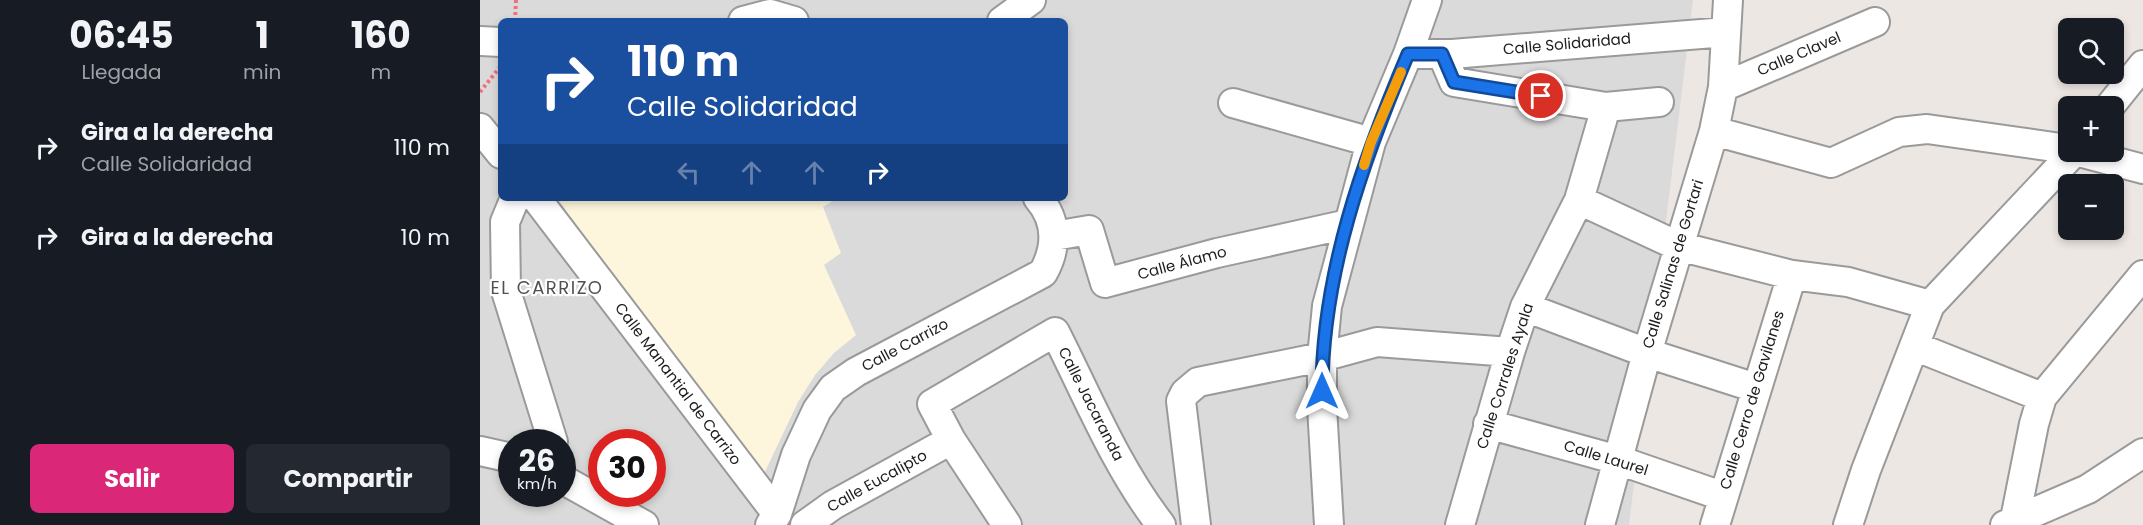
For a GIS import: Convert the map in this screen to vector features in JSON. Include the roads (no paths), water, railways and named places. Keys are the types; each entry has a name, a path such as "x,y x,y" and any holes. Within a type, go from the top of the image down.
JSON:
{"street":[{"path":"1006,18 1032,0"},
{"path":"1329,525 1322,407 1322,357 1327,306 1371,142 1408,54 1427,0"},
{"name":"Calle Salinas de Gortari","path":"1600,525 1647,353 1714,131 1723,87 1728,0"},
{"path":"755,18 780,12"},
{"name":"Calle Clavel","path":"1723,87 1875,22"},
{"name":"Calle Solidaridad","path":"1408,54 1442,54 1726,32"},
{"path":"480,41 498,42"},
{"path":"1442,54 1454,82 1606,106 1659,102"},
{"path":"2118,96 2143,64"},
{"path":"1233,103 1371,142"},
{"name":"Calle Corrales Ayala","path":"1460,525 1488,424 1525,307 1579,201 1606,106"},
{"path":"480,128 498,150"},
{"path":"1714,131 1831,163 1899,132 1927,129 2058,148"},
{"path":"1848,525 1866,470 1930,305 2065,162"},
{"path":"2117,162 2143,169"},
{"path":"514,201 505,222 506,291 549,429"},
{"name":"Calle Manantial de Carrizo","path":"538,201 773,519"},
{"path":"1040,201 1052,224 1054,236"},
{"path":"1579,201 1678,246 1792,275 1848,282 1930,305"},
{"name":"Calle Álamo","path":"1054,236 1089,230 1105,283 1217,253 1348,224"},
{"name":"Calle Carrizo","path":"773,519 806,432 833,388 856,372 1043,273 1050,259 1054,236"},
{"name":"Calle Cerro de Gavilanes","path":"1715,525 1722,496 1792,275"},
{"path":"2010,522 2042,397 2143,275"},
{"path":"1525,307 1647,353 1756,388"},
{"name":"Calle Jacaranda","path":"951,440 932,404 1055,332 1120,463 1142,500 1161,525"},
{"path":"1196,525 1181,401 1185,393 1198,382 1322,357 1377,342 1510,352"},
{"path":"1914,346 2042,397"},
{"name":"Calle Laurel","path":"1488,424 1618,460 1722,496"},
{"path":"951,440 1007,525"},
{"name":"Calle Eucalipto","path":"806,525 839,515 951,440"},
{"path":"480,451 498,455"},
{"path":"2010,522 2088,489 2143,453"},
{"path":"576,483 644,525"}],"district":[{"name":"EL CARRIZO","path":"547,288"}]}
